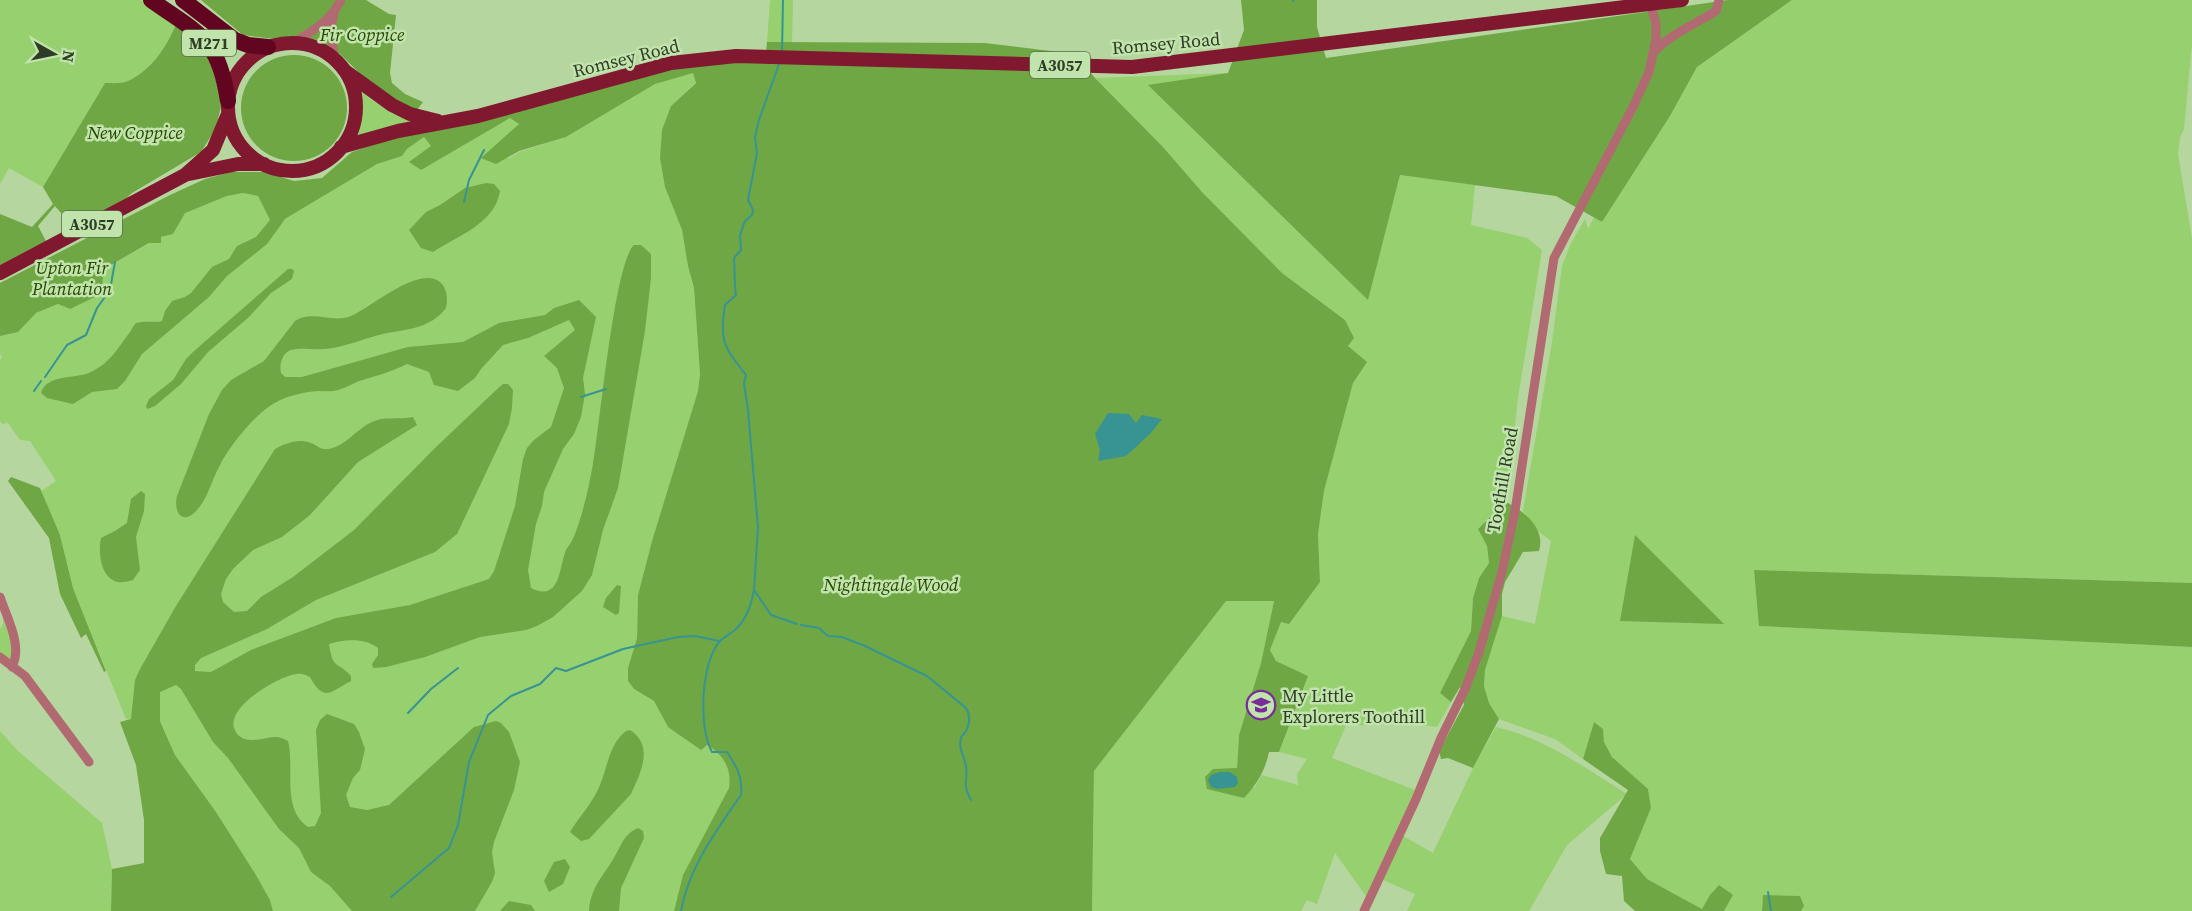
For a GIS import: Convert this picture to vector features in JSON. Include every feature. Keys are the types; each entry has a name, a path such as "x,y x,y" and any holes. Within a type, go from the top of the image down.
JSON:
{"highway":[{"name":"M271","path":"151,0 201,34 211,46 221,64 228,107"},
{"name":"M271","path":"183,0 238,42 268,48"}],"main road":[{"name":"Romsey Road","path":"341,147 398,131 478,116 671,63 736,56 1132,67 1649,2 1682,0"},
{"path":"293,43 315,47 334,59 344,69 350,80 356,103 352,126 341,147 325,161 305,169 284,170 264,164 249,153 236,138 228,107 230,90 240,69 248,60 268,48 293,43"},
{"name":"Romsey Road","path":"344,69 392,105 410,114 443,123"},
{"name":"A3057","path":"0,273 185,175 213,150 228,107"},
{"name":"A3057","path":"185,175 238,164 264,164"}],"street":[{"path":"293,43 323,24 341,0"},
{"path":"1654,52 1679,31 1716,11 1719,0"},
{"name":"Toothill Road","path":"1364,911 1466,687 1486,629 1502,572 1515,511 1554,258 1633,107 1648,72 1654,52 1656,23 1649,2"},
{"path":"334,59 331,27 335,11"},
{"path":"0,597 16,646 16,659 12,667"},
{"path":"0,657 25,676 89,762"}],"green space":[{"path":"0,0 141,0 176,24 163,49 144,71 126,82 105,83 43,187 9,168 0,184"},
{"name":"Fir Coppice","path":"201,0 366,0 389,14 396,15 390,73 392,83 405,94 423,102 417,110 380,93 340,54 317,40 295,36 274,39 243,35"},
{"path":"770,0 793,0 792,43 767,42"},
{"path":"1241,0 1317,0 1317,27 1326,58 1728,0 1792,0 1697,67 1670,116 1602,222 1556,196 1400,175 1368,300 1148,85 1228,73 1244,30"},
{"path":"1792,0 2192,0 2192,44 2184,129 2180,137 2178,154 2192,238 2192,583 1754,570 1760,626 2192,647 2192,911 1801,911 1804,906 1763,896 1762,911 1724,911 1733,895 1710,895 1702,909 1647,879 1630,859 1651,808 1648,789 1612,757 1604,742 1603,729 1594,722 1583,759 1555,739 1499,719 1489,703 1484,686 1485,670 1502,616 1535,624 1551,541 1538,531 1523,511 1552,342 1562,266 1571,243 1585,219 1588,229 1594,217 1602,222 1670,116 1697,67"},
{"name":"New Coppice","path":"176,24 206,48 222,102 216,128 201,152 132,193 122,202 72,226 55,206 38,226 46,241 0,265 0,214 32,227 53,204 43,187 105,83 126,82 144,71 163,49"},
{"name":"Nightingale Wood","path":"767,42 985,43 1075,54 1202,192 1282,273 1345,320 1354,338 1348,346 1367,362 1353,383 1324,491 1318,534 1320,582 1289,624 1281,622 1270,650 1276,661 1308,676 1279,752 1269,752 1260,777 1244,798 1207,789 1205,777 1213,769 1237,768 1239,735 1261,663 1274,601 1226,601 1094,771 1092,911 674,911 683,875 729,788 730,781 726,763 718,753 707,745 701,750 668,727 654,701 634,689 628,681 628,668 637,638 638,595 652,541 698,391 700,374 694,288 682,230 665,187 660,158 662,130 671,106 696,83 693,73 655,84 566,137 519,151 496,164 481,158 519,124 510,118 421,170 409,162 431,146 424,137 407,149 402,156 377,164 285,219 267,244 227,276 209,297 142,354 125,381 117,389 92,392 73,404 47,398 41,393 44,387 55,380 91,372 109,360 135,324 162,321 172,301 191,293 212,267 229,259 237,246 256,237 270,220 258,196 243,193 227,196 185,213 173,234 161,237 161,243 149,243 104,269 101,294 70,309 58,304 36,313 18,332 0,336 0,283 205,179 231,172 264,172 294,181 322,178 352,152 378,143 672,67 735,62 765,63"},
{"path":"294,55 314,59 331,71 343,88 347,108 343,128 331,145 314,157 294,161 274,157 257,145 245,128 241,108 245,88 257,71 274,59"},
{"path":"693,72 696,82 671,106 665,187 682,230 694,288 700,374 698,391 652,541 638,595 637,638 628,668 628,681 634,689 654,701 668,727 716,750 726,762 731,775 730,788 683,875 674,911 273,911 270,900 256,875 216,812 175,755 161,722 126,719 73,588 60,535 40,492 56,481 30,441 20,440 8,423 2,424 0,421 0,360 2,357 0,328 58,304 70,309 104,269 161,237 173,234 184,213 227,196 243,193 258,196 274,226 377,164 402,156 407,149 424,137 431,146 481,133 510,118 519,124 508,159 519,152 566,137 655,84"},
{"path":"1228,73 1383,241 1400,175 1475,185 1471,225 1527,238 1542,250 1518,398 1506,502 1478,529 1487,546 1489,563 1479,578 1473,598 1471,631 1440,693 1451,702 1437,727 1389,721 1366,726 1347,723 1332,758 1415,790 1366,896 1335,853 1317,904 1307,900 1301,911 1092,911 1094,771 1226,601 1274,601 1261,663 1239,735 1237,768 1254,788 1262,775 1298,785 1297,774 1307,759 1279,752 1308,676 1276,661 1270,650 1281,621 1320,582 1318,534 1324,491 1353,383 1345,320 1282,273 1095,78"},
{"path":"358,88 370,99 392,112 414,121 351,137 359,113"},
{"path":"486,183 494,184 500,191 497,202 483,221 433,252 421,248 409,230 426,212 465,188"},
{"path":"634,245 641,245 651,254 651,278 645,331 618,488 603,530 592,575 582,591 553,617 537,626 526,630 480,637 425,657 386,667 373,668 372,664 378,655 378,648 367,642 355,640 329,644 334,662 351,676 351,681 328,693 319,690 310,677 302,674 288,676 256,694 238,711 234,719 234,728 241,738 252,740 277,737 288,741 290,787 294,809 308,827 315,826 321,813 316,730 320,720 327,714 354,724 359,732 365,749 360,770 353,778 346,795 350,807 367,810 389,805 474,727 496,721 501,723 509,732 520,762 514,790 494,842 492,852 495,873 475,911 352,911 330,886 311,872 299,848 279,829 228,758 213,742 181,689 176,685 160,692 160,721 175,755 216,812 256,875 270,900 273,911 111,911 112,869 144,863 144,820 136,765 120,722 131,719 135,680 140,669 176,606 275,449 297,441 311,443 323,449 334,448 366,425 382,419 413,417 417,425 358,462 310,515 282,537 253,550 233,569 226,579 221,594 223,602 234,612 247,611 261,597 293,577 354,530 435,448 503,384 508,384 513,390 509,424 457,534 435,552 316,600 267,629 201,658 195,665 195,671 211,672 251,650 336,618 410,605 489,579 494,571 515,506 527,448 551,427 564,388 557,368 544,356 575,330 569,320 528,338 503,345 475,378 458,391 434,385 429,372 407,364 338,390 306,393 279,401 254,419 241,434 217,470 201,505 192,515 183,517 176,508 177,496 209,414 222,390 231,380 264,361 295,321 309,316 346,318 396,289 421,279 431,278 440,282 446,290 446,308 433,320 418,327 339,347 291,350 282,360 281,373 285,377 302,377 408,347 463,342 499,323 545,315 554,308 579,300 596,317 583,378 585,394 581,417 574,434 563,449 544,492 528,570 531,588 548,591 557,581 566,550 574,536 586,500 614,313 627,258"},
{"path":"288,269 294,271 292,279 271,293 249,317 208,352 181,384 155,406 147,409 149,399 173,380 193,352"},
{"path":"11,477 40,488 60,535 73,588 106,671 104,672 86,634 81,638 60,594 49,538 8,481"},
{"path":"141,491 145,494 144,511 136,537 140,570 133,580 118,582 107,575 104,570 100,557 101,538 127,523 131,499"},
{"path":"1506,502 1520,510 1532,521 1540,543 1539,551 1523,552 1505,582 1502,594 1502,616 1485,670 1484,686 1489,703 1499,719 1473,768 1448,758 1441,759 1439,751 1464,705 1460,687 1451,702 1440,693 1471,631 1473,598 1479,578 1489,563 1487,546 1478,529"},
{"path":"1635,535 1724,624 1620,621"},
{"path":"1754,570 2192,583 2192,647 1759,626"},
{"path":"617,585 621,586 619,613 616,615 603,607 606,598"},
{"path":"3,616 13,648 11,658 8,659 0,654 0,629"},
{"path":"1594,722 1603,729 1604,742 1612,757 1648,789 1651,808 1630,859 1647,879 1702,909 1719,885 1733,895 1724,911 1635,911 1624,901 1622,876 1606,874 1600,851 1600,838 1628,790 1583,759"},
{"path":"1496,727 1548,746 1627,794 1567,845 1529,911 1407,911 1415,894 1383,880 1403,836 1433,853 1473,768"},
{"path":"630,730 638,737 644,752 635,786 631,794 589,839 581,841 570,832 597,791 616,742 620,736"},
{"path":"0,731 18,751 102,823 112,869 111,911 0,911"},
{"path":"638,828 643,831 644,838 621,888 619,911 589,911 592,895 598,882 629,833"},
{"path":"565,859 570,867 563,884 549,892 544,881 554,862"},
{"path":"1763,895 1800,896 1804,906 1801,911 1762,911"},
{"path":"509,901 531,905 535,911 500,911"}],"water":[{"path":"1108,413 1129,414 1136,423 1142,415 1162,419 1151,433 1126,456 1098,461 1100,450 1095,434"},
{"path":"1230,772 1237,777 1238,783 1235,787 1218,789 1211,787 1208,780 1211,775"}],"waterway":[{"path":"782,52 783,0"},
{"path":"779,64 755,137 757,153 748,200 753,210 752,215 745,221 740,235 741,250 734,258 736,295 725,305 723,336 728,350 746,375 744,383 758,527 754,590 771,615 797,624"},
{"path":"464,202 469,180 484,150"},
{"path":"45,377 67,345 86,335 97,308 110,290 115,262"},
{"path":"34,391 41,381"},
{"path":"581,397 606,389"},
{"path":"681,911 697,864 741,795 740,777 731,757 727,752 712,752 708,741 703,712 705,679 714,651 720,641 743,621 754,590"},
{"path":"801,625 819,628 828,636 842,637 865,646 927,676 966,708 969,723 961,737 960,745 966,766 967,790 971,800"},
{"path":"391,897 449,848 458,825 469,762 488,715 511,696 540,684 556,668 566,671 623,649 678,637 695,636 719,641"},
{"path":"408,713 431,689 458,668"},
{"path":"1768,892 1771,911"}],"place":[{"name":"My Little Explorers Toothill","path":"1261,705"}],"park label":[{"name":"Upton Fir Plantation","path":"72,277"}]}
